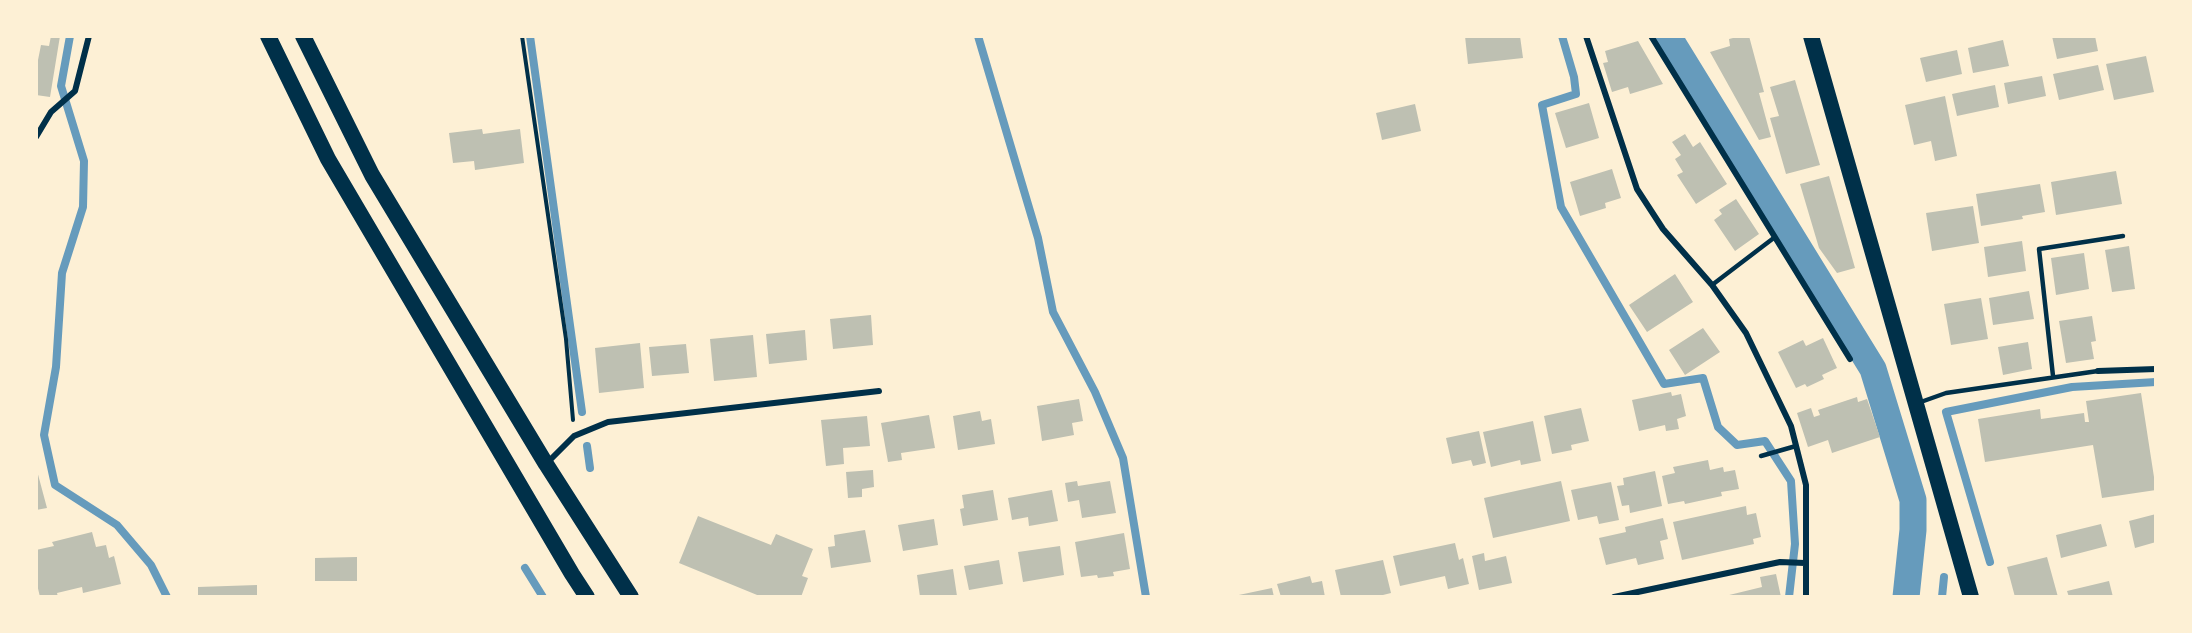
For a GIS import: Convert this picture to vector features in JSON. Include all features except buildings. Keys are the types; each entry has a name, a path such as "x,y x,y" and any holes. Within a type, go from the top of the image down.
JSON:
{"highway":[{"path":"268,36 328,159 587,597"},
{"path":"303,36 372,175 546,464 631,597"},
{"path":"1811,36 1971,597"}],"street":[{"path":"36,136 51,112 75,91 89,36"},
{"path":"1586,36 1637,189 1663,229 1712,285 1746,333 1791,426 1806,485 1806,597"},
{"path":"1651,36 1850,358"},
{"path":"2098,371 2156,369"},
{"path":"546,464 574,436 608,422 879,390"},
{"path":"1614,597 1780,561 1805,563"}],"lane":[{"path":"2053,376 2039,249 2123,236"},
{"path":"1712,285 1775,237"},
{"path":"1916,404 1946,393 2098,371"},
{"path":"1761,456 1796,446"}],"path":[{"path":"522,36 566,339 574,436"}],"waterway":[{"path":"70,36 61,86 84,161 83,207 62,273 56,367 44,435 55,485 117,525 151,565 167,597"},
{"path":"530,36 582,412"},
{"path":"978,36 1038,238 1053,312 1095,392 1123,458 1146,597"},
{"path":"1562,36 1574,77 1576,94 1542,105 1561,207 1664,384 1703,378 1718,427 1737,445 1765,441 1791,481 1795,544 1789,597"},
{"path":"1668,36 1873,369 1913,500 1913,530 1906,597"},
{"path":"1990,562 1946,412 2072,387 2156,382"},
{"path":"587,446 590,468"},
{"path":"525,568 543,597"},
{"path":"1942,597 1944,577"}]}
